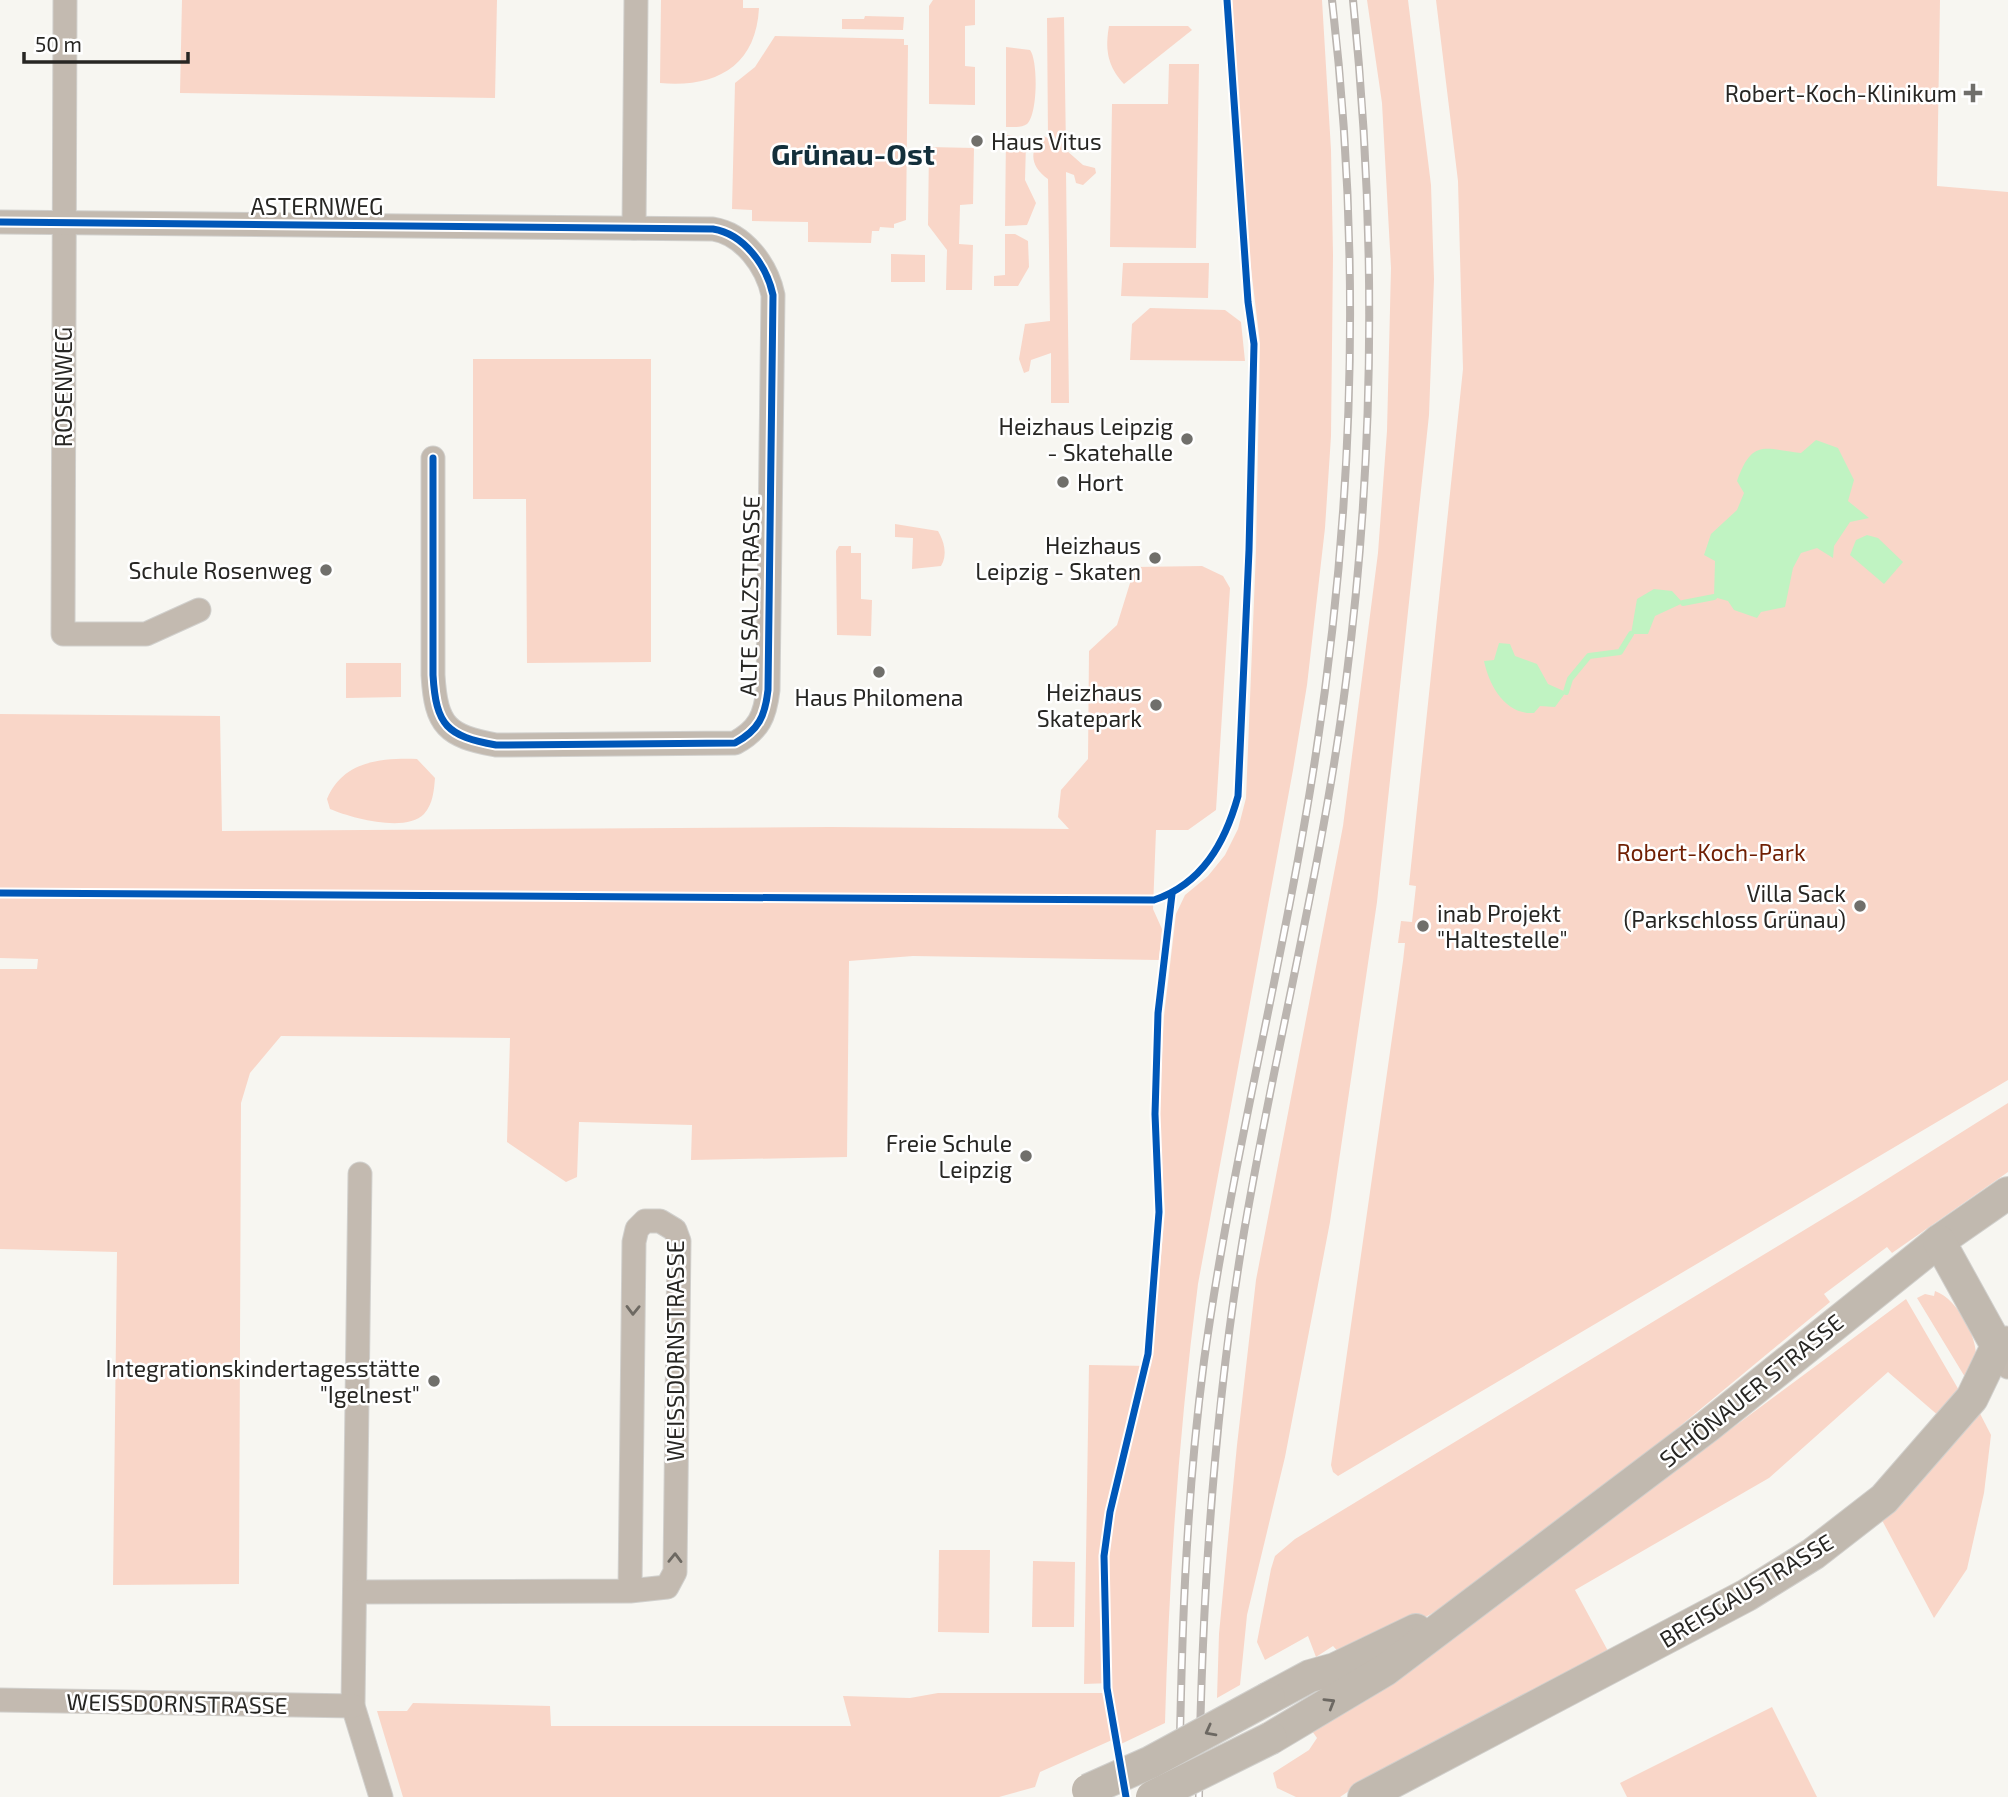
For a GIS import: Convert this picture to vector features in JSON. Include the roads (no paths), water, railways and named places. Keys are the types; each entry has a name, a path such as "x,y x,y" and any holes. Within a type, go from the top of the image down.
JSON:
{"main road":[{"name":"SCHÖNAUER STRASSE","path":"1152,1797 1271,1738 1385,1670 1708,1426 1939,1241 2008,1193"},
{"name":"BREISGAUSTRASSE","path":"1364,1797 1746,1595 1813,1554 1884,1499 1972,1398 2004,1350 1939,1241"},
{"name":"SCHÖNAUER STRASSE","path":"1080,1794 1151,1762 1310,1676 1335,1669 1495,1589"}],"street":[{"name":"ROSENWEG","path":"65,0 63,634 146,634 199,610"},
{"path":"634,228 636,0"},
{"name":"ASTERNWEG","path":"0,222 634,228"},
{"name":"ALTE SALZSTRASSE","path":"433,458 433,675 435,705 447,727 464,739 496,745 735,743 754,733 766,712 768,690 773,344 771,286 752,253 737,239 721,230 634,228"},
{"path":"360,1174 353,1706 381,1797"},
{"name":"WEISSDORNSTRASSE","path":"355,1592 630,1591 667,1587 675,1572 679,1241 675,1230 660,1221 645,1221 637,1230 634,1242 630,1591"},
{"name":"WEISSDORNSTRASSE","path":"0,1700 353,1706"}],"waterway":[{"path":"1683,603 1714,597"},
{"path":"1566,692 1570,679 1589,656 1620,652 1631,634"}],"railway":[{"path":"1179,1797 1185,1579 1192,1470 1204,1361 1229,1209 1316,753 1339,566 1349,377 1350,282 1347,188 1332,0"},
{"path":"1199,1797 1202,1658 1210,1520 1232,1313 1254,1174 1324,823 1356,596 1367,426 1369,255 1366,170 1353,0"}],"place":[{"name":"Robert-Koch-Klinikum","path":"1973,93"},
{"name":"Haus Vitus","path":"977,141"},
{"name":"Heizhaus Leipzig - Skatehalle","path":"1187,439"},
{"name":"Hort","path":"1063,482"},
{"name":"Heizhaus Leipzig - Skaten","path":"1155,558"},
{"name":"Schule Rosenweg","path":"326,570"},
{"name":"Haus Philomena","path":"879,672"},
{"name":"Heizhaus Skatepark","path":"1156,705"},
{"name":"Villa Sack (Parkschloss Grünau)","path":"1860,906"},
{"name":"inab Projekt \"Haltestelle\"","path":"1423,926"},
{"name":"Freie Schule Leipzig","path":"1026,1156"},
{"name":"Integrationskindertagesstätte \"Igelnest\"","path":"434,1381"}],"district":[{"name":"Grünau-Ost","path":"853,153"}],"park label":[{"name":"Robert-Koch-Park","path":"1711,852"}]}
